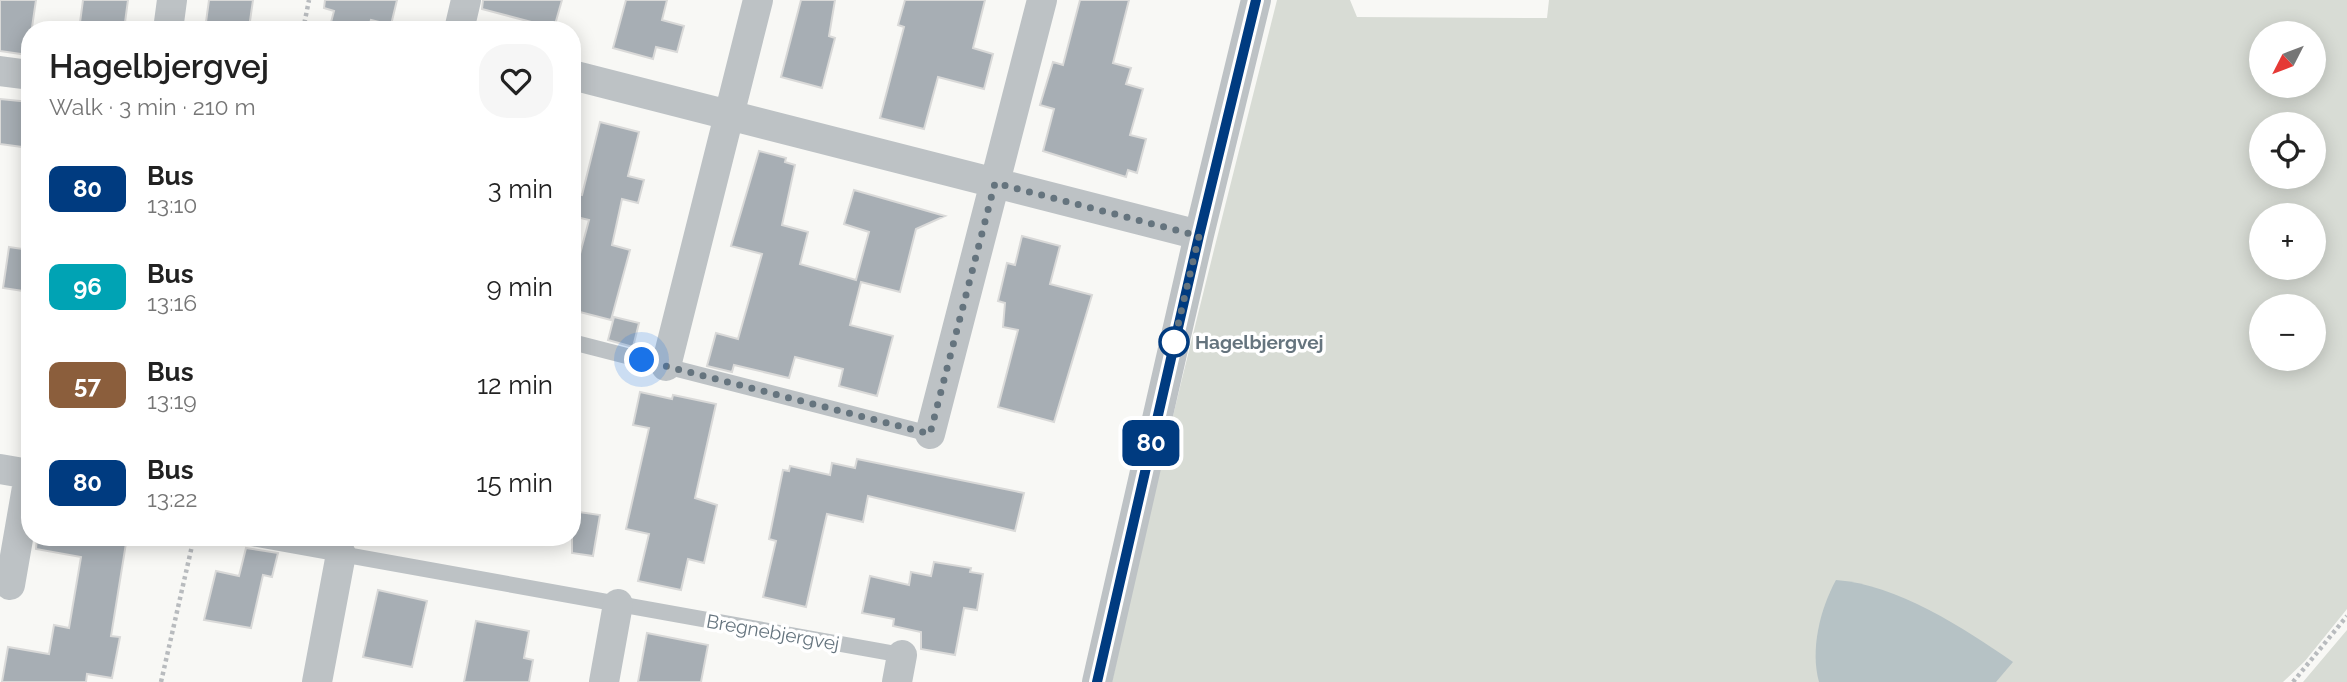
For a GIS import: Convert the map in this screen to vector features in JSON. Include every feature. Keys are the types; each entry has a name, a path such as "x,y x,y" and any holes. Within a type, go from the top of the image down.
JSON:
{"street":[{"path":"169,21 172,0"},
{"path":"461,21 466,0"},
{"path":"666,366 758,0"},
{"path":"930,434 1042,0"},
{"path":"1097,682 1256,0"},
{"path":"0,71 21,74"},
{"path":"581,77 1199,236"},
{"path":"0,469 21,481"},
{"path":"10,585 21,524"},
{"path":"317,682 341,554"},
{"path":"604,682 618,604"}],"lane":[{"path":"581,344 930,434"},
{"name":"Bregnebjergvej","path":"296,546 618,604 900,669"}],"path":[{"path":"305,21 309,0"},
{"path":"161,682 192,546"},
{"path":"2293,682 2347,616"}],"shaded area":[{"path":"1277,0 1350,0 1357,17 1547,18 1549,0 2347,0 2347,609 2305,661 2283,682 1112,682 1171,425"},
{"path":"1836,580 1882,590 1929,610 2013,662 1996,682 1819,682 1816,670 1818,630 1825,604"},
{"path":"2347,630 2347,682 2303,682"}],"building":[{"path":"0,0 36,0 33,21 21,21 21,54 0,51"},
{"path":"83,0 128,0 125,21 80,21"},
{"path":"209,0 253,0 250,21 206,21"},
{"path":"325,0 397,0 392,21 331,21 334,11 324,8"},
{"path":"483,0 562,0 556,21 527,21 482,9"},
{"path":"626,0 667,0 662,20 684,26 677,52 656,47 653,59 613,48"},
{"path":"801,0 835,0 829,36 835,38 822,88 781,77"},
{"path":"905,0 985,0 973,48 993,54 984,89 938,77 924,129 880,118 904,27 898,25"},
{"path":"1080,0 1129,0 1113,63 1131,68 1126,84 1143,89 1130,135 1146,139 1137,173 1128,170 1126,177 1043,151 1054,109 1040,105 1053,62 1063,65"},
{"path":"0,99 21,101 21,147 0,144"},
{"path":"600,122 639,132 628,176 644,180 638,203 622,199 612,245 630,250 611,320 581,312 581,250 589,220 581,218 582,195"},
{"path":"759,151 786,158 785,162 795,165 782,225 808,232 800,264 856,280 869,232 844,224 854,190 945,216 916,229 900,292 861,282 850,325 893,336 877,396 839,386 843,369 795,357 789,378 734,365 732,372 707,366 716,333 738,339 762,254 731,246"},
{"path":"1022,236 1060,246 1050,284 1092,295 1054,422 998,407 1018,330 1003,327 1005,303 998,301 1007,263 1015,265"},
{"path":"9,247 21,249 21,291 3,288"},
{"path":"614,317 639,323 633,347 608,340"},
{"path":"640,392 672,399 673,395 716,404 695,498 717,505 704,563 688,559 681,590 638,581 649,534 626,529 649,428 633,425"},
{"path":"857,459 1024,493 1015,531 868,496 863,522 827,514 806,607 763,597 776,541 769,539 783,470 789,471 790,466 830,475 832,463 855,468"},
{"path":"581,512 600,515 593,556 572,553 572,546 581,546"},
{"path":"36,546 126,546 111,636 120,637 112,678 87,674 86,682 2,682 8,647 49,654 54,625 69,628 81,557 36,549"},
{"path":"246,548 278,553 272,577 263,575 251,628 204,620 216,571 239,576"},
{"path":"934,562 971,568 970,572 983,574 977,610 964,608 955,655 921,649 921,632 893,626 894,619 862,613 870,576 909,585 911,572 931,576"},
{"path":"378,590 427,601 412,667 363,657"},
{"path":"476,621 529,631 524,658 533,660 529,682 464,682"},
{"path":"647,633 708,645 701,682 638,682"}],"bus line":[{"name":"80","path":"1097,682 1256,0"}],"place":[{"name":"Hagelbjergvej","path":"1174,342"}],"route":[{"path":"642,360 930,434 995,183 1199,236 1174,342"}]}
